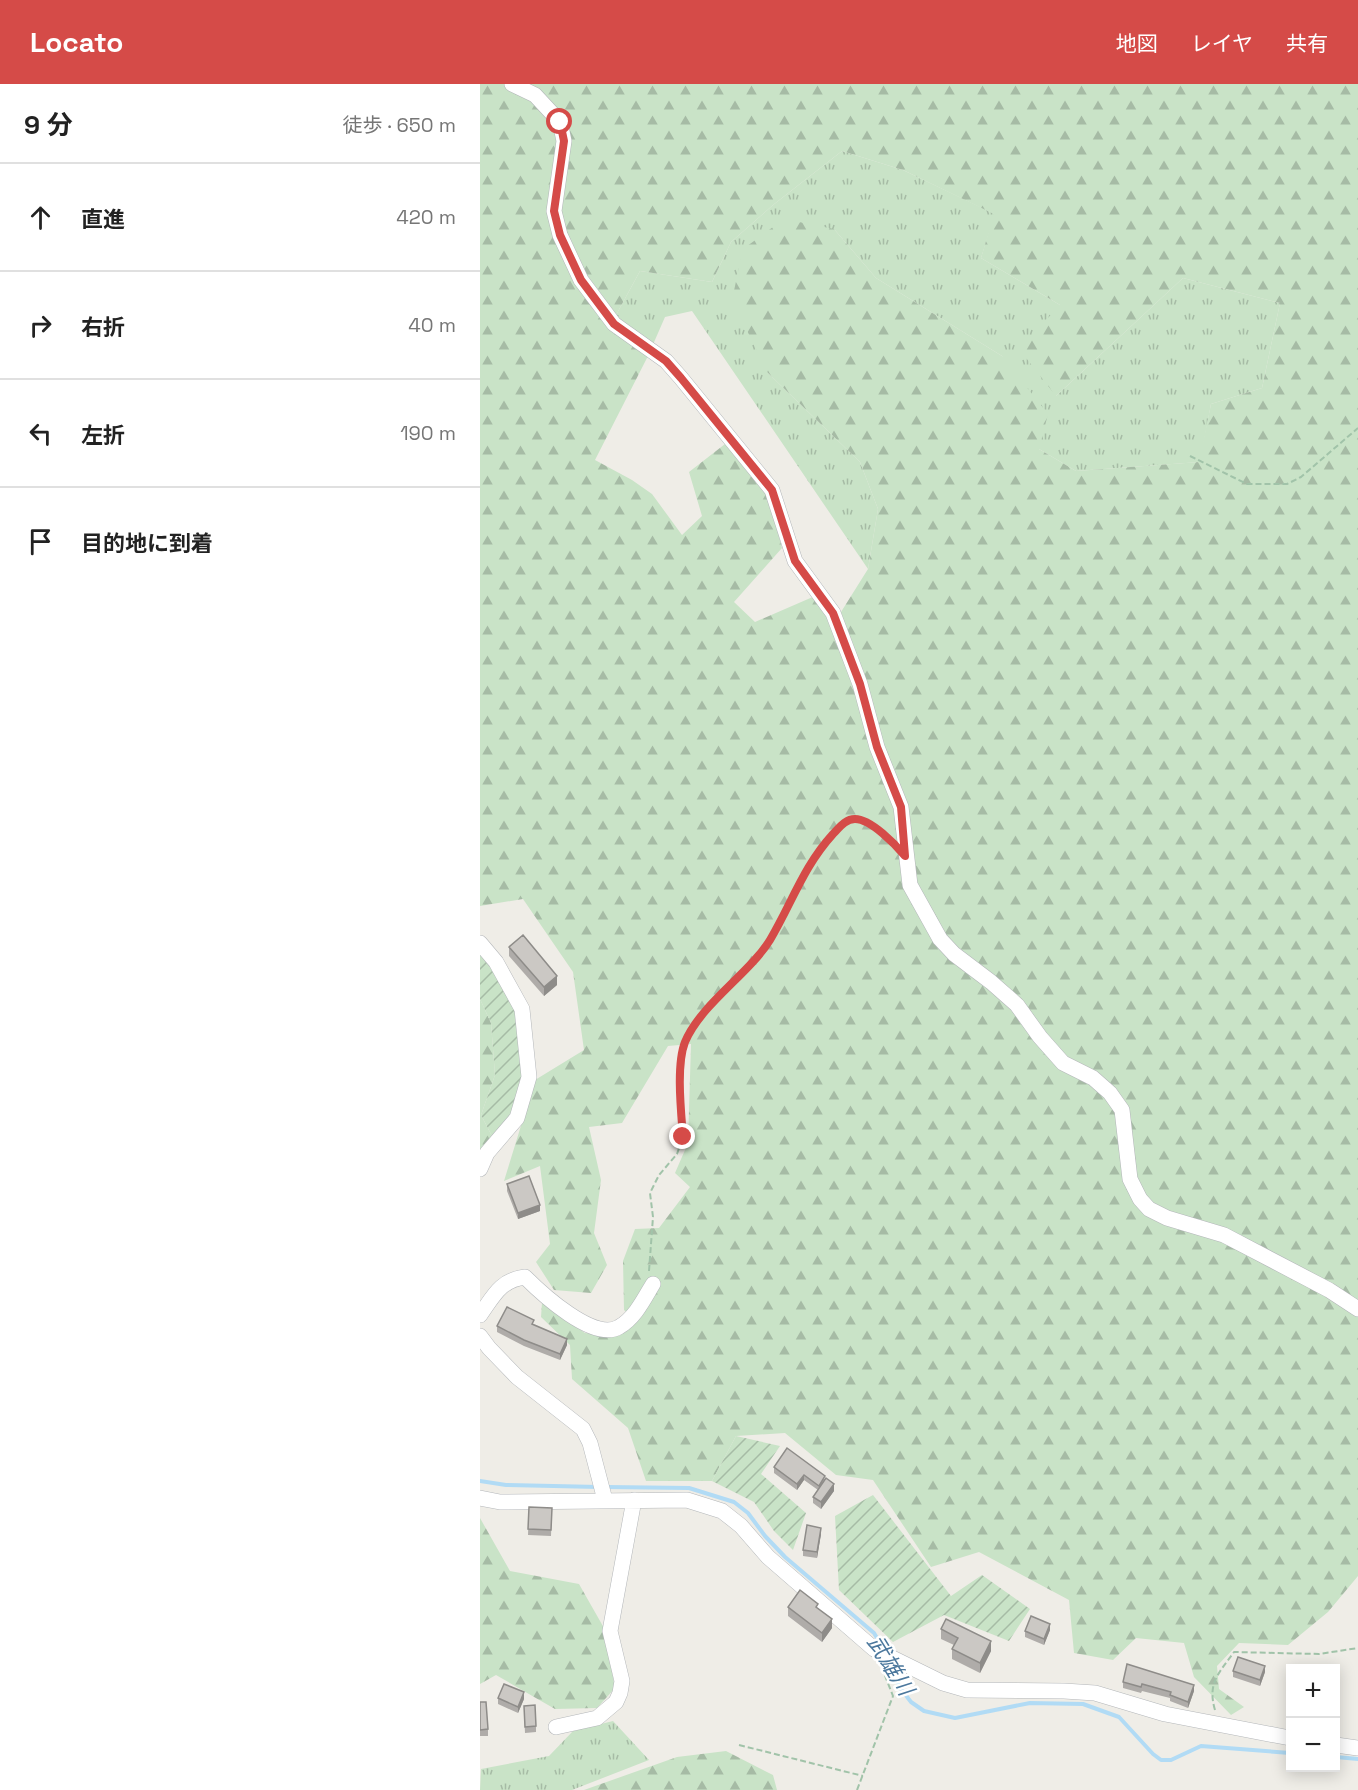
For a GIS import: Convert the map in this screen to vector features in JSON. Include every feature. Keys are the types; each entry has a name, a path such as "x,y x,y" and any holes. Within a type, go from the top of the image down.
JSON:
{"street":[{"path":"512,84 535,95 560,122 564,141 554,211 560,235 581,280 614,324 666,361 772,490 795,561 833,613 860,684 877,747 901,807 910,885 940,939 954,954 1017,1005 1040,1037 1063,1063 1093,1078 1110,1093 1122,1110 1130,1179 1140,1199 1149,1209 1167,1218 1224,1235 1329,1290 1358,1309"},
{"path":"480,943 496,962 522,1010 529,1077 517,1118 488,1153 480,1169"},
{"path":"480,1315 501,1286 512,1278 525,1277 578,1321 595,1328 610,1330 619,1327 634,1313 653,1284"},
{"path":"483,1345 517,1377 583,1429 590,1443 605,1500"},
{"path":"480,1498 500,1502 687,1500 722,1511 741,1526 768,1557 874,1649 943,1683 967,1690 1095,1693 1165,1714 1286,1737"},
{"path":"556,1726 597,1718 616,1702 620,1693 622,1681 610,1631 634,1500"},
{"path":"1340,1746 1358,1748"}],"path":[{"path":"1190,456 1247,484 1287,484 1301,477 1358,428"},
{"path":"653,1284 648,1269 653,1217 650,1193 659,1175 677,1154 683,1137 681,1057 685,1042 694,1025 769,941 817,852 845,822 855,819 867,822 896,844 905,856"},
{"path":"1219,1724 1211,1697 1214,1680 1234,1652 1319,1654 1358,1648"},
{"path":"857,1790 893,1696 874,1649"},
{"path":"739,1745 863,1776"}],"green space":[{"path":"480,84 1358,84 1358,1576 1328,1612 1288,1645 1239,1643 1217,1666 1219,1689 1244,1707 1231,1715 1194,1677 1184,1643 1136,1638 1113,1660 1074,1653 1069,1600 979,1552 931,1567 873,1480 836,1475 785,1433 736,1436 712,1481 646,1481 628,1428 572,1379 570,1345 541,1317 542,1303 585,1333 619,1336 637,1322 624,1310 623,1261 635,1229 659,1228 690,1187 675,1173 688,1143 691,1044 668,1046 622,1123 589,1127 601,1180 594,1233 607,1265 591,1293 554,1290 536,1262 550,1244 540,1166 504,1181 535,1080 584,1050 573,972 523,899 480,906","holes":["842,151 903,170 994,214 981,258 1060,305 1019,349 1056,396 1183,278 1280,303 1262,388 1211,404 1199,462 1076,471 1039,449 1048,414 1002,356 876,278 834,229 784,219 743,249 732,300 768,373 860,462 878,509 868,569 841,612 815,596 755,622 734,602 782,548 767,491 725,444 689,472 702,516 682,535 652,494 595,460 648,356 609,328 640,271 712,282 731,242 773,205"]},
{"path":"842,151 903,170 995,214 981,258 1060,305 1056,396 1183,278 1280,303 1262,388 1211,404 1200,462 1076,471 1039,449 1002,356 876,278 834,229 768,373 860,462 878,509 868,569 692,311 665,317 648,356 609,328 640,271 712,282 731,242 773,205"},
{"path":"480,954 494,966 516,1013 524,1077 514,1113 493,1138 481,1115 495,1075 491,1023 480,999"},
{"path":"480,999 491,1023 495,1075 481,1115 493,1138 480,1158"},
{"path":"736,1436 780,1446 761,1474 806,1513 793,1550 774,1531 754,1502 712,1481"},
{"path":"873,1495 951,1596 982,1575 1030,1609 1009,1641 944,1615 893,1642 839,1590 835,1516"},
{"path":"480,1518 510,1571 579,1584 604,1628 615,1688 597,1708 555,1709 496,1675 480,1684"},
{"path":"613,1721 649,1760 572,1790 480,1790 481,1769 549,1756 573,1731"},
{"path":"726,1751 773,1775 777,1790 584,1790 677,1757"}],"building":[{"path":"523,935 557,976 544,987 509,947"},
{"path":"529,1176 540,1205 518,1213 507,1184"},
{"path":"507,1307 534,1320 532,1324 567,1339 560,1354 524,1340 497,1326"},
{"path":"787,1448 825,1476 819,1486 804,1475 797,1484 774,1467"},
{"path":"826,1478 834,1484 821,1502 813,1497"},
{"path":"529,1507 552,1508 551,1530 528,1529"},
{"path":"807,1525 821,1528 817,1552 803,1550"},
{"path":"800,1590 818,1604 816,1607 832,1619 822,1633 788,1607"},
{"path":"1031,1616 1050,1624 1044,1639 1025,1631"},
{"path":"946,1619 991,1641 980,1663 952,1649 958,1638 941,1629"},
{"path":"1238,1657 1265,1666 1260,1680 1233,1671"},
{"path":"1127,1664 1194,1685 1188,1702 1170,1695 1171,1692 1142,1684 1141,1687 1123,1682"},
{"path":"504,1684 524,1692 518,1707 498,1698"},
{"path":"480,1702 486,1702 488,1729 480,1730"},
{"path":"535,1705 536,1726 525,1727 524,1706"}],"waterway":[{"name":"武雄川","path":"480,1481 506,1485 599,1487"},
{"name":"武雄川","path":"606,1487 689,1488 734,1502 748,1513 785,1557 874,1633 883,1648"},
{"name":"武雄川","path":"887,1661 901,1689 911,1702 924,1711 955,1718 1030,1703 1083,1704 1119,1717 1161,1760 1171,1760 1201,1746 1286,1753"},
{"name":"武雄川","path":"1340,1757 1358,1759"}],"route":[{"path":"560,122 564,141 554,211 560,235 581,280 614,324 666,361 772,490 795,561 833,613 860,684 877,747 901,807 905,856 896,844 867,822 855,819 845,822 817,852 769,941 694,1025 685,1042 681,1057 683,1137"}]}
